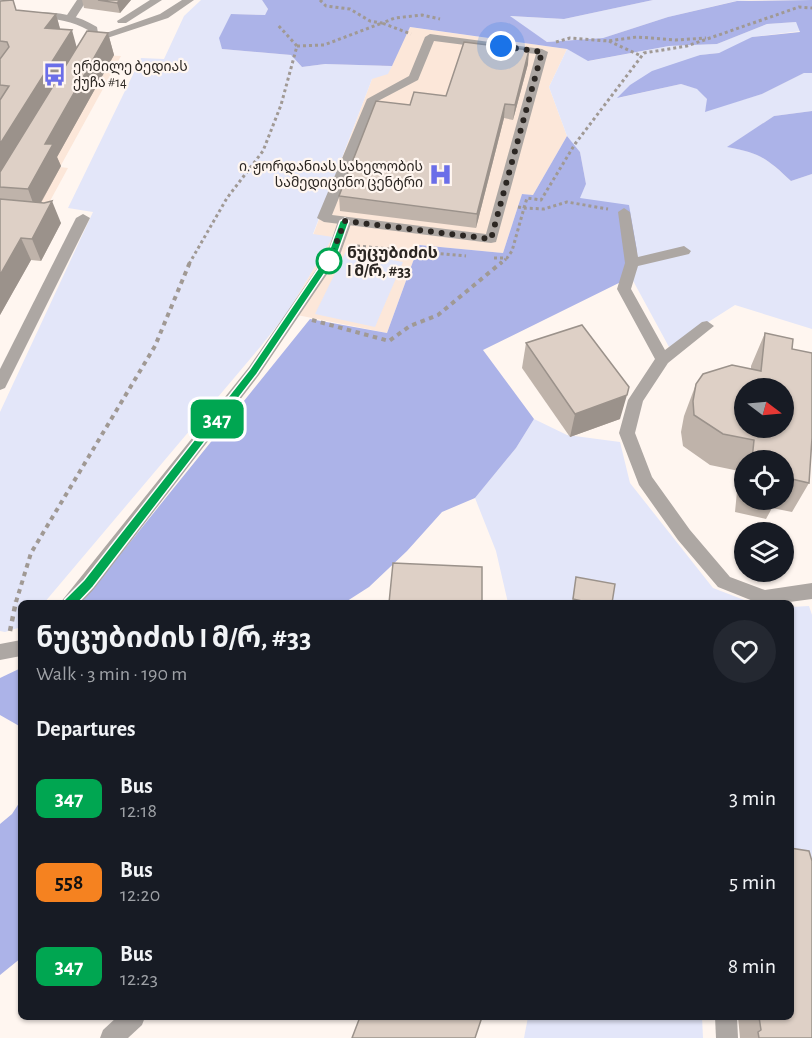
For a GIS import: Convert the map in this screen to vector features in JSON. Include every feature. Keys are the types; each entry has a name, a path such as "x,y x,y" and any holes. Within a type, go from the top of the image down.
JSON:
{"street":[{"path":"70,18 82,0"},
{"path":"77,66 94,34 128,19 157,0"},
{"path":"94,34 164,16 189,0"},
{"path":"0,19 28,15 70,18 83,22 94,34"},
{"path":"430,37 542,52 491,239 345,221 324,218 373,99 414,78 430,37"},
{"path":"624,212 632,263 624,289 663,359"},
{"path":"0,384 83,218"},
{"path":"72,600 88,584 254,371 333,255 345,221"},
{"path":"632,263 684,251"},
{"path":"707,326 663,359 636,400 627,433 645,480 684,535 724,582 765,598 812,591"},
{"path":"111,1038 131,1020"},
{"path":"726,1020 727,1038"}],"path":[{"path":"524,208 527,198 541,200 581,135 644,52 687,46 799,7 812,8"},
{"path":"277,24 297,46 324,45 382,23 411,34"},
{"path":"608,41 641,56"},
{"path":"10,650 12,615 31,553 155,345 192,256 227,198 264,151 281,105 297,46"},
{"path":"567,202 624,212"},
{"path":"302,318 389,340 410,326 438,315 507,258"}],"shaded area":[{"path":"201,0 262,0 268,9 265,15 231,14 222,49 291,55 302,67 325,64 392,66 388,74 372,79 313,234 333,237 287,313 47,600 18,600 18,628 5,632 0,631 0,412 93,212 68,208 141,58 164,59 184,16"},
{"path":"262,0 653,0 564,19 510,16 547,42 603,38 668,17 737,1 812,0 812,73 804,73 762,94 705,112 707,99 697,89 681,84 617,98 630,85 652,71 700,55 719,53 752,37 800,32 796,22 767,24 717,44 669,46 588,61 567,49 410,27 392,66 325,64 302,67 291,55 222,49 219,38 231,14 265,15 268,9"},
{"path":"653,0 750,0 736,1 668,17 603,38 547,42 508,16 564,19"},
{"path":"796,22 801,31 752,37 719,53 700,55 618,98 681,84 698,89 708,100 705,111 762,94 804,73 812,73 812,111 774,116 728,147 763,158 791,181 812,174 812,329 735,305 669,347 631,277 579,198 586,184 580,152 567,136 549,87 567,49 589,61 669,46 717,44 767,24"},
{"name":"ი. ჟორდანიას სახელობის სამედიცინო ცენტრი","path":"409,27 567,49 549,87 567,136 533,195 522,194 503,253 419,245 387,333 287,313 332,238 313,235 372,79"},
{"path":"103,55 121,56 60,167 68,168 44,212 14,209"},
{"path":"812,111 812,174 791,181 763,158 727,147 774,116"},
{"path":"567,136 580,152 586,184 580,198 629,205 637,251 631,277 483,350 534,419 516,448 475,498 442,512 407,551 369,587 349,600 83,600 310,319 387,333 419,245 503,253 522,194 533,195"},
{"path":"346,251 403,262 375,327 315,314"},
{"path":"534,419 567,435 620,442 630,483 713,588 744,600 507,600 496,551 475,498 516,448"},
{"path":"809,606 812,615 812,864 794,861 794,607"},
{"path":"18,669 18,725 0,715 0,678"},
{"path":"18,805 18,960 0,975 0,824 12,814"},
{"path":"527,1020 702,1020 703,1038 524,1038"}],"building":[{"path":"13,0 16,10 56,14 45,28 72,30 0,144 0,100 9,86 0,85 0,59 9,47 7,42 0,41 0,1"},
{"path":"98,0 120,0 117,3"},
{"path":"87,31 108,33 45,144 53,144 28,189 0,187 0,172"},
{"path":"464,42 529,50 515,105 505,104 477,214 339,196 376,101 410,105 414,92 446,96"},
{"path":"0,199 44,203 52,201 32,239 21,238 0,275"},
{"path":"582,325 629,387 627,395 575,414 526,343"},
{"path":"765,333 793,339 792,349 812,353 812,438 809,483 794,480 794,450 753,450 754,440 744,438 794,438 794,378 734,378 734,436 723,434 694,415 693,401 696,384 703,374 732,365 761,371"},
{"path":"393,563 482,567 482,600 389,600"},
{"path":"576,577 615,584 612,600 573,599"},
{"path":"794,849 809,851 812,861 812,1038 759,1038 758,1032 761,1030 759,1020 794,1020"},
{"path":"359,1020 481,1020 475,1038 352,1038"}],"bus line":[{"name":"347","path":"72,600 88,584 254,371 333,255 345,221"}],"place":[{"name":"ერმილე ბედიას ქუჩა #14","path":"55,74"},
{"name":"ი. ჟორდანიას სახელობის სამედიცინო ცენტრი","path":"441,174"},
{"name":"ნუცუბიძის I მ/რ, #33","path":"329,261"}],"route":[{"path":"329,261 345,221 491,239 542,52 501,46"}]}
